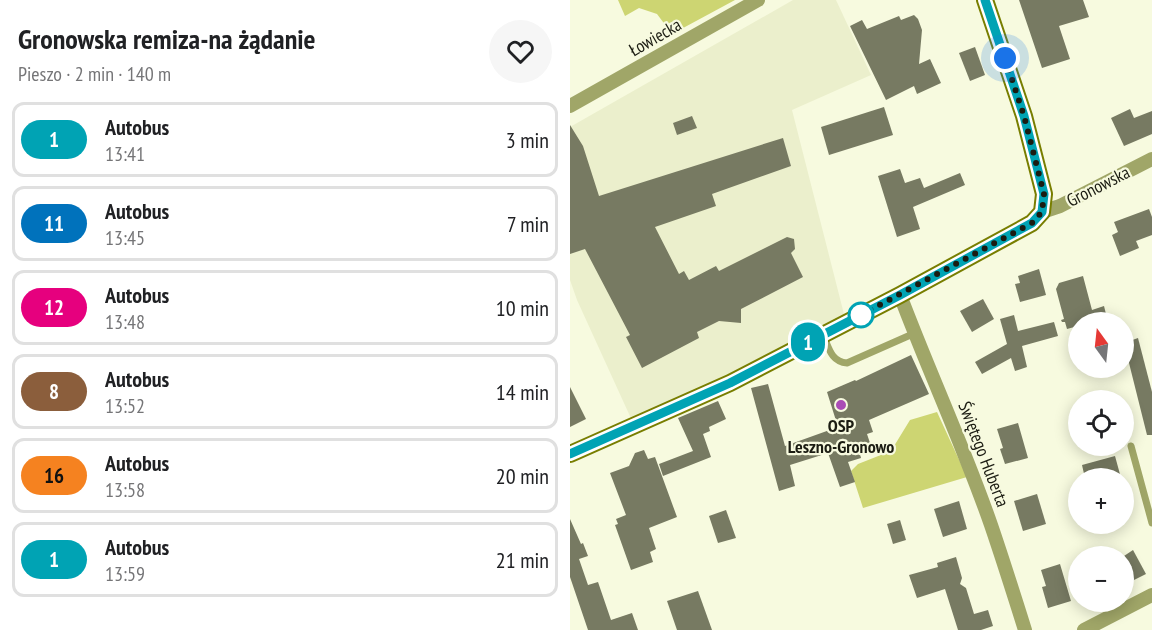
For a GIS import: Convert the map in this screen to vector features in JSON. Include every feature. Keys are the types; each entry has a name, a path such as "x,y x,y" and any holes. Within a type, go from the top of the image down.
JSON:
{"street":[{"name":"Łowiecka","path":"570,106 758,0"},
{"path":"985,0 1030,138 1044,194 1042,212"},
{"name":"Gronowska","path":"570,454 730,383 900,295 1032,223 1042,212 1060,206 1152,159"},
{"name":"Świętego Huberta","path":"900,295 991,524 1025,630"},
{"path":"1084,630 1152,596"}],"lane":[{"path":"823,334 833,358 847,363 915,333"},
{"path":"1134,456 1152,523"}],"shaded area":[{"path":"793,0 836,0 871,75 792,110 846,322 634,425 570,280 570,127"}],"green space":[{"path":"618,0 735,0 672,34 657,14 639,8 625,16"},
{"path":"937,412 967,477 863,508 851,471 858,464 891,451 910,420"}],"building":[{"path":"1019,0 1083,0 1089,17 1059,26 1070,59 1042,68"},
{"path":"914,15 922,30 919,64 930,59 941,83 917,94 914,86 886,100 850,26 862,20 867,29 899,16 901,20"},
{"path":"975,47 985,75 970,81 959,53"},
{"path":"884,107 893,135 829,155 821,127"},
{"path":"1130,109 1134,118 1152,111 1152,134 1124,146 1111,118"},
{"path":"692,116 697,128 677,135 673,123"},
{"path":"570,125 583,146 599,196 783,138 791,166 712,194 716,206 655,227 679,274 684,271 689,280 716,266 719,271 787,237 794,239 795,249 791,253 803,277 741,309 741,323 719,321 697,332 699,338 642,368 626,337 630,335 585,249 570,254"},
{"path":"900,169 905,183 920,178 924,188 960,173 965,185 913,207 920,229 897,237 878,176"},
{"path":"1149,209 1152,217 1152,235 1136,241 1139,248 1120,256 1112,235 1118,232 1114,222"},
{"path":"1039,269 1046,295 1020,302 1015,284 1020,283 1018,276"},
{"path":"1083,276 1092,310 1104,306 1106,312 1068,312 1067,329 1065,322 1061,320 1064,319 1056,289 1059,283"},
{"path":"983,299 994,319 972,332 960,311"},
{"path":"1014,315 1018,331 1054,322 1058,336 1022,346 1027,367 1015,371 1011,358 982,374 975,362 1007,344 1000,319"},
{"path":"1138,338 1152,392 1152,435 1147,435 1133,378 1134,339"},
{"path":"911,355 929,394 869,420 873,432 867,434 871,446 859,450 861,458 848,462 855,482 840,487 828,453 790,465 795,486 779,491 751,388 768,384 785,446 838,427 827,392"},
{"path":"570,387 586,419 570,427"},
{"path":"718,401 726,419 709,427 710,431 703,434 711,457 663,476 659,464 693,451 678,418"},
{"path":"1018,423 1028,458 1005,464 997,429"},
{"path":"644,450 648,459 655,457 677,517 649,528 656,549 650,552 653,562 631,570 615,525 618,524 616,519 626,515 610,473 629,466 635,453"},
{"path":"1115,456 1118,468 1083,468 1082,465"},
{"path":"1037,494 1046,524 1023,531 1014,501"},
{"path":"959,501 967,529 943,537 934,509"},
{"path":"726,510 736,538 718,543 709,516"},
{"path":"570,519 588,556 579,559 588,585 598,582 611,620 632,613 638,630 588,630 570,577"},
{"path":"900,520 906,540 893,544 887,524"},
{"path":"1134,552 1146,574 1134,580"},
{"path":"956,557 962,578 960,584 966,588 974,614 988,610 993,626 981,630 958,630 945,589 917,598 909,575 938,567 937,563"},
{"path":"1060,564 1068,591 1068,602 1048,608 1042,587 1046,586 1041,570"},
{"path":"698,591 712,630 677,630 667,601"}],"bus line":[{"name":"1","path":"570,454 730,383 900,295 1032,223 1042,212 1044,194 1024,116 985,0"}],"place":[{"name":"OSP Leszno-Gronowo","path":"841,405"}],"route":[{"path":"861,315 1032,223 1042,212 1044,194 1024,116 1005,58"}]}
